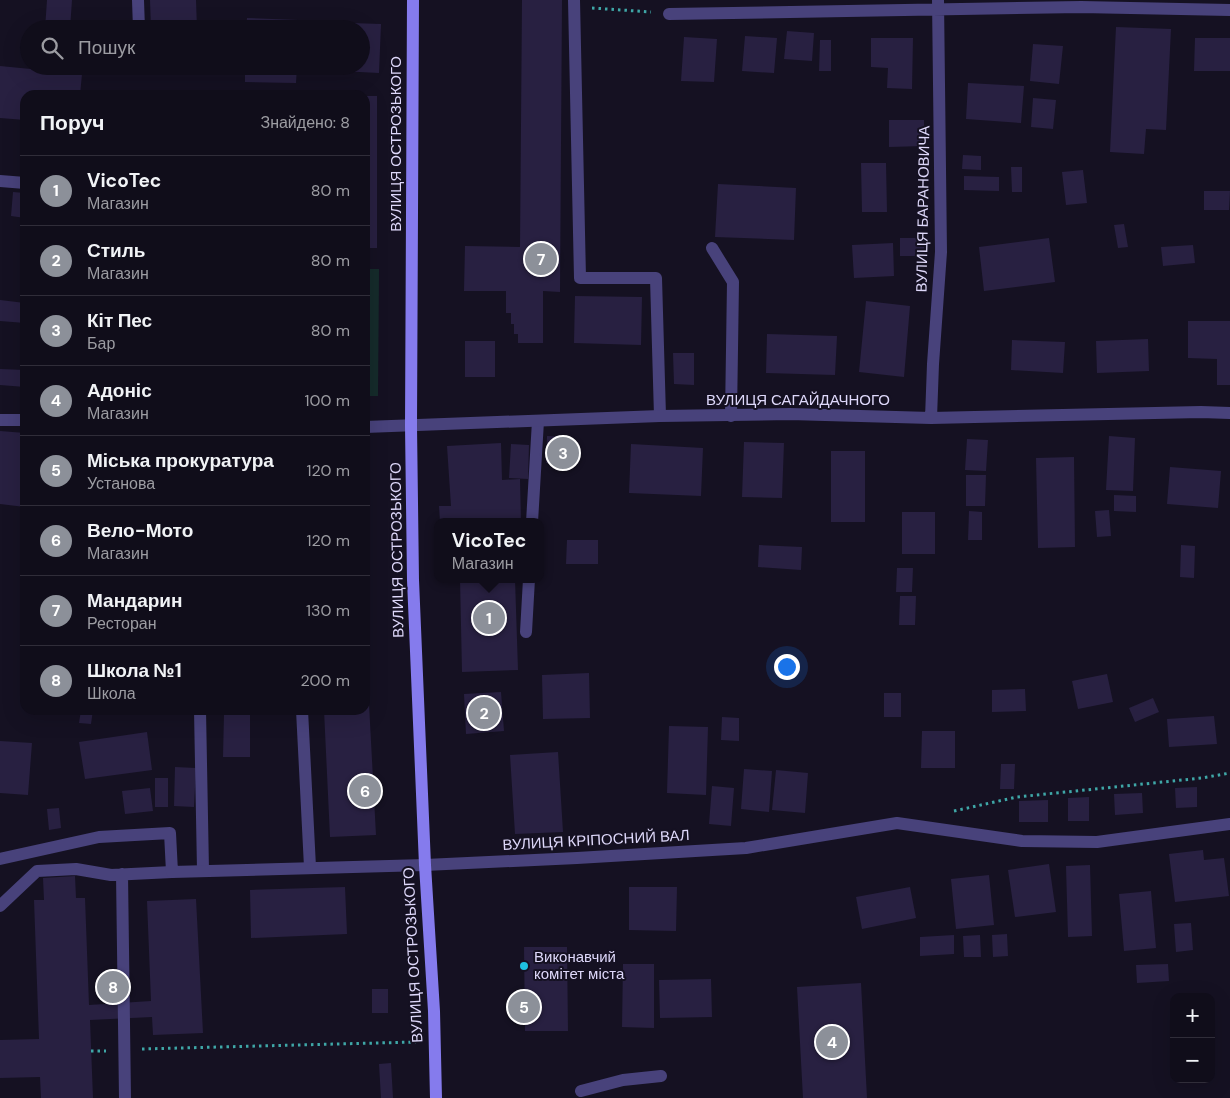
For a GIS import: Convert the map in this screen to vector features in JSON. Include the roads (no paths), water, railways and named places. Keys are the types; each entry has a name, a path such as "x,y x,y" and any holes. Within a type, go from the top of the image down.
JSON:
{"main road":[{"name":"ВУЛИЦЯ ОСТРОЗЬКОГО","path":"413,0 411,426 413,580 425,865 434,1011 436,1098"}],"street":[{"path":"138,0 139,20"},
{"path":"574,3 580,278 656,278 660,416"},
{"path":"669,14 938,5 1230,10"},
{"name":"ВУЛИЦЯ БАРАНОВИЧА","path":"931,418 941,252 938,5"},
{"path":"0,181 20,183"},
{"path":"712,248 733,282 731,416"},
{"name":"ВУЛИЦЯ САГАЙДАЧНОГО","path":"370,427 660,416 790,414 931,418 1230,413"},
{"path":"0,420 20,420"},
{"path":"532,518 538,421"},
{"path":"526,632 529,583"},
{"path":"200,715 202,870"},
{"path":"302,715 310,867"},
{"name":"ВУЛИЦЯ КРІПОСНИЙ ВАЛ","path":"0,906 37,872 76,869 111,875 202,870 425,865 577,858 746,848 897,823 1022,841 1097,842 1230,824"},
{"path":"0,859 99,837 170,833 172,872"},
{"path":"122,874 125,1098"},
{"path":"581,1091 623,1080 661,1076"}],"place":[{"name":"Мандарин","path":"541,259"},
{"name":"Кіт Пес","path":"563,453"},
{"name":"VicoTec","path":"489,618"},
{"name":"Стиль","path":"484,713"},
{"name":"Вело-Мото","path":"365,791"},
{"name":"Виконавчий комітет міста","path":"524,966"},
{"name":"Школа №1","path":"113,987"},
{"name":"Міська прокуратура","path":"524,1007"},
{"name":"Адоніс","path":"832,1042"}]}
